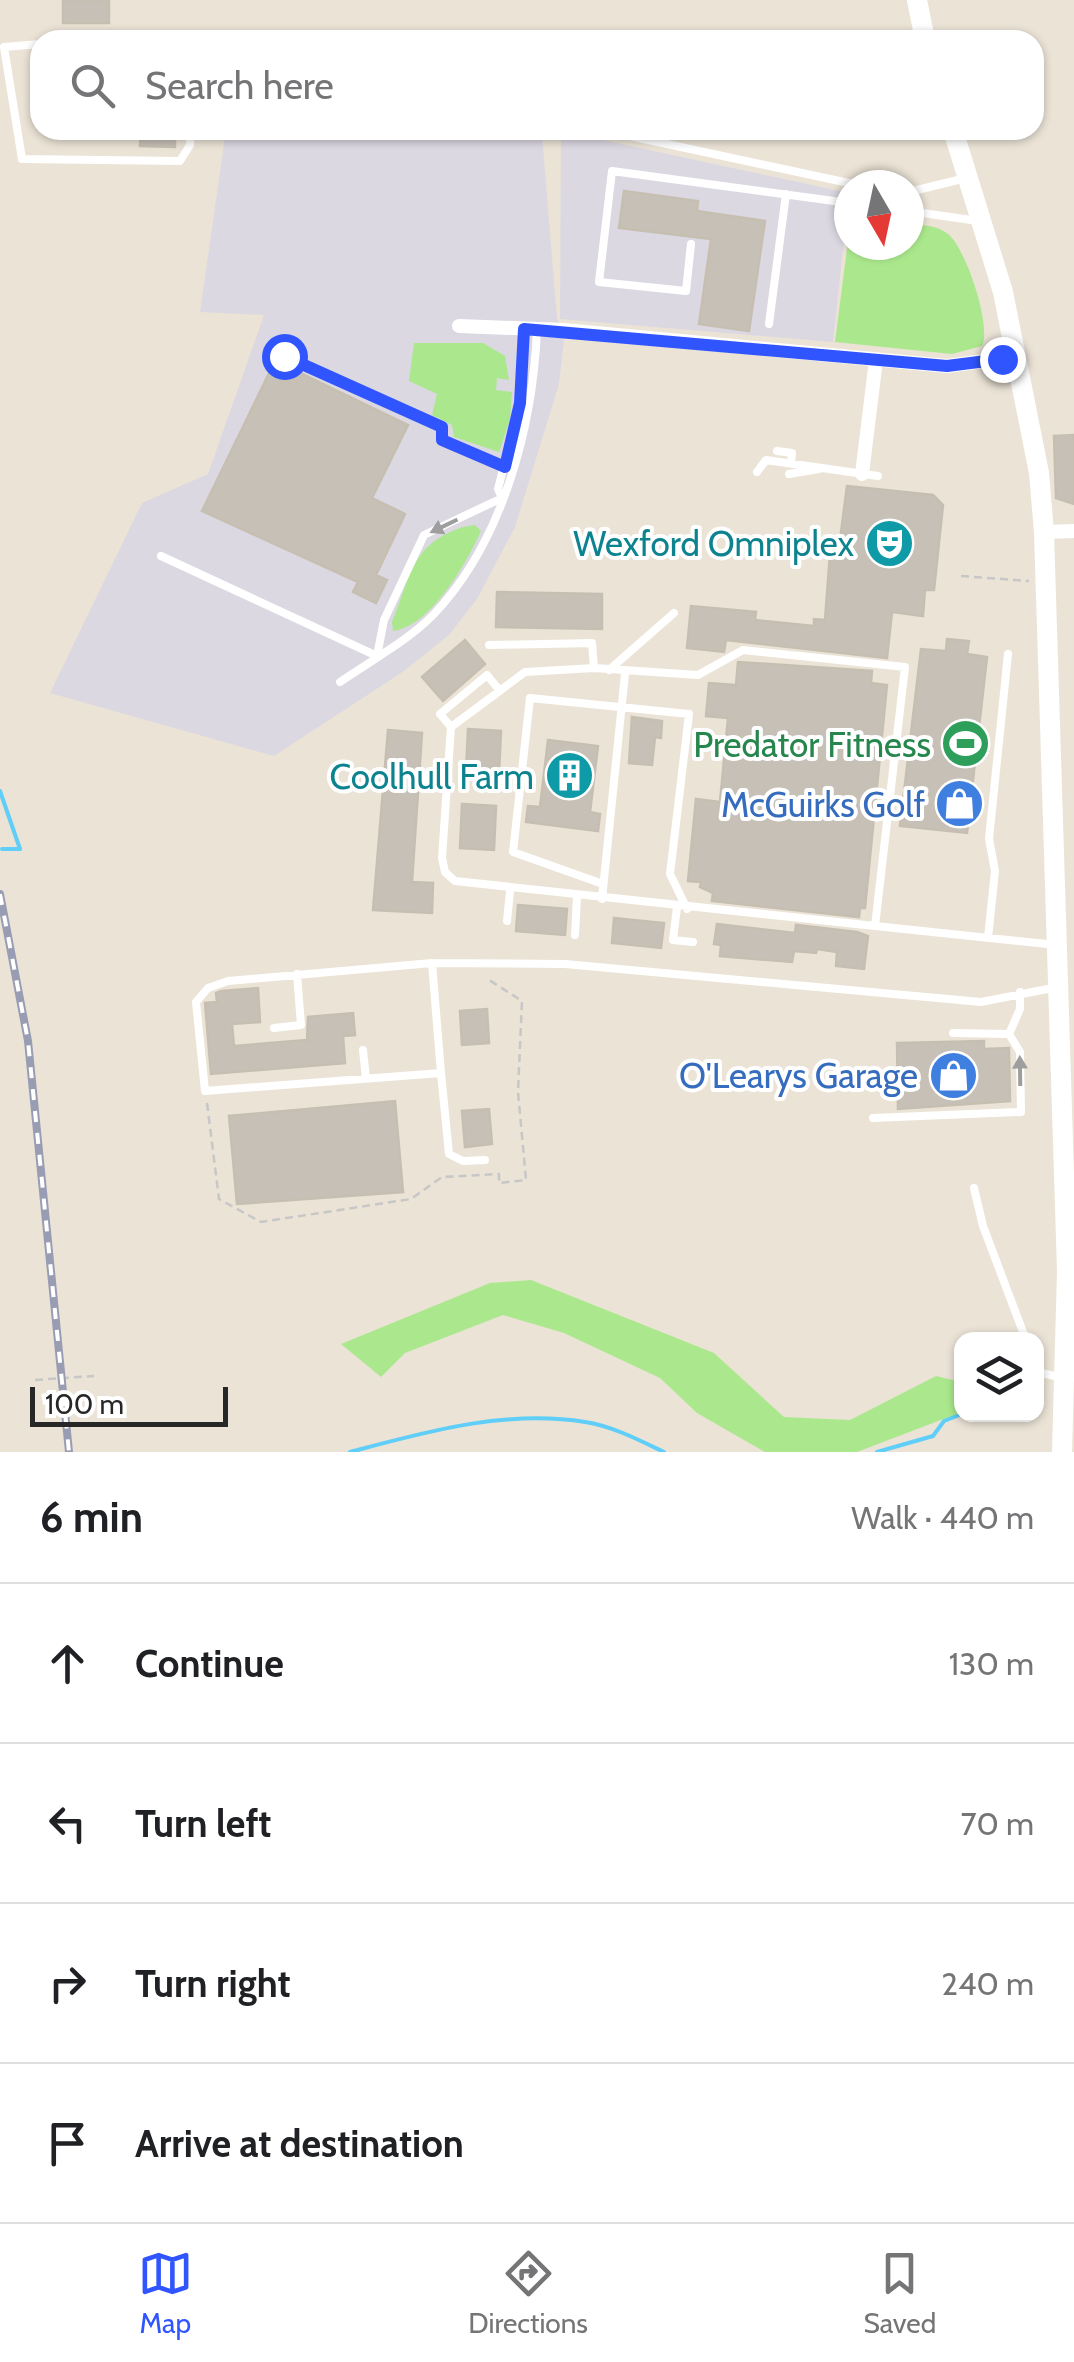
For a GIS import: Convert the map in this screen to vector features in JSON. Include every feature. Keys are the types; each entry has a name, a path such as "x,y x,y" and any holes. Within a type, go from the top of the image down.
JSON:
{"main road":[{"path":"917,0 924,30"},
{"path":"955,140 982,222 1014,357 1039,473 1044,532 1067,1271 1062,1452"}],"street":[{"path":"459,326 947,366 1014,357"},
{"path":"862,474 876,360"},
{"path":"1044,532 1074,531"}],"lane":[{"path":"30,45 4,47 22,159 180,161 190,140"},
{"path":"649,140 834,180"},
{"path":"691,244 686,290 600,282 612,171 834,200"},
{"path":"924,188 966,178"},
{"path":"769,324 786,194"},
{"path":"924,213 982,222"},
{"path":"502,498 498,489 520,403 530,329"},
{"path":"340,682 432,616 464,576 522,449 532,408 530,329"},
{"path":"284,356 442,427 442,440 505,467"},
{"path":"777,451 792,453 791,463"},
{"path":"757,472 766,460 878,476"},
{"path":"789,474 819,469"},
{"path":"377,656 384,620 424,535 502,498"},
{"path":"160,556 377,656"},
{"path":"610,670 674,613"},
{"path":"489,645 592,643 594,668"},
{"path":"451,727 525,672 594,668 624,674 698,675 743,650 905,667 875,926"},
{"path":"988,938 994,871 988,839 1008,654"},
{"path":"602,900 624,674"},
{"path":"500,691 487,675 440,714 451,727 442,858 445,872 455,882 510,891 1057,946"},
{"path":"603,884 514,852 530,698 690,714 670,874 687,908"},
{"path":"507,921 510,891"},
{"path":"574,935 578,897"},
{"path":"676,908 673,940 693,942"},
{"path":"441,1074 206,1091 196,1002 208,988 228,981 432,963 564,964 981,1002 1058,987"},
{"path":"432,963 449,1154 463,1161 484,1160"},
{"path":"274,1028 301,1025 297,974"},
{"path":"1009,1034 1020,1010 1020,992"},
{"path":"953,1032 1009,1034"},
{"path":"873,1118 1021,1112 1020,1052 1009,1034"},
{"path":"364,1050 366,1079"},
{"path":"974,1188 982,1226 1023,1332"},
{"path":"1044,1374 1064,1378"}],"path":[{"path":"961,576 1028,581"},
{"path":"206,1091 219,1199 260,1222 411,1199 442,1178 499,1174 500,1182 526,1180 518,1092 522,1002 486,978"},
{"path":"34,1380 94,1376"}],"shaded area":[{"path":"225,140 542,140 557,318 564,340 559,384 515,527 477,599 449,635 404,671 274,756 50,693 142,503 208,474 264,315 200,312"},
{"path":"561,140 603,140 834,190 834,260 842,260 833,342 560,319"}],"green space":[{"path":"924,226 948,234 962,255 980,306 982,346 952,354 835,342 846,260 924,260"},
{"path":"414,343 483,343 505,356 509,380 497,378 496,390 512,392 510,419 499,452 454,437 452,425 432,415 437,394 409,381"},
{"path":"475,525 481,531 457,576 420,618 393,631 392,622 409,576 423,552 446,534"},
{"path":"531,1280 714,1353 784,1417 850,1420 936,1376 954,1380 954,1417 857,1452 765,1452 697,1413 660,1378 564,1333 503,1315 405,1353 381,1377 341,1344 490,1283"}],"building":[{"path":"63,0 109,0 109,23 63,23"},
{"path":"140,140 175,140 175,147 140,146"},
{"path":"624,191 698,201 697,211 765,221 749,331 699,324 711,239 619,228"},
{"path":"275,361 408,425 372,498 405,514 376,575 387,580 376,603 353,592 358,582 202,511"},
{"path":"1074,435 1074,504 1056,498 1054,436"},
{"name":"Wexford Omniplex","path":"847,486 933,495 943,505 934,590 925,590 923,616 892,612 887,658 726,640 724,652 687,648 691,606 756,612 755,620 814,626 814,619 825,620 830,554 838,555"},
{"path":"497,592 602,594 602,629 496,627"},
{"path":"947,639 969,641 967,654 987,657 967,833 900,826 921,649 946,651"},
{"path":"465,640 485,664 443,701 422,677"},
{"path":"738,662 872,671 871,683 887,685 865,908 860,908 859,917 712,901 713,893 700,887 701,882 688,881 696,799 720,802 728,718 706,716 709,683 736,685"},
{"path":"632,717 662,721 661,738 655,737 652,765 629,763"},
{"path":"468,729 501,731 499,773 466,771"},
{"path":"388,730 422,733 412,882 433,883 432,913 373,910"},
{"name":"Coolhull Farm","path":"548,740 598,746 590,812 600,814 598,831 526,822 528,806 540,807"},
{"path":"462,804 496,806 494,850 460,848"},
{"path":"518,905 567,909 565,935 516,931"},
{"path":"614,918 664,923 661,948 612,943"},
{"path":"717,924 795,933 796,925 857,932 868,936 864,969 836,966 837,952 817,949 816,953 794,951 792,962 720,956 721,945 714,944"},
{"path":"258,988 260,1022 232,1024 234,1046 307,1040 308,1017 353,1013 355,1035 343,1036 345,1063 211,1074 205,1003 217,1002 216,993 221,991"},
{"path":"487,1009 489,1043 462,1045 460,1011"},
{"name":"O'Learys Garage","path":"984,1041 984,1049 1009,1048 1010,1101 898,1109 897,1043"},
{"path":"395,1101 403,1192 237,1204 229,1116"},
{"path":"489,1109 492,1144 465,1147 462,1111"}],"waterway":[{"path":"0,791 20,849 2,849"},
{"path":"877,1452 933,1436 944,1421 954,1417"},
{"path":"350,1452 466,1425 526,1418 595,1424 664,1452"}],"railway":[{"path":"0,894 28,1041 69,1452"}],"place":[{"name":"Wexford Omniplex","path":"889,543"},
{"name":"Predator Fitness","path":"966,744"},
{"name":"Coolhull Farm","path":"569,776"},
{"name":"McGuirks Golf","path":"960,804"},
{"name":"O'Learys Garage","path":"953,1075"}],"route":[{"path":"284,356 442,427 442,440 505,467 520,403 524,329 947,366 1002,359"}]}
